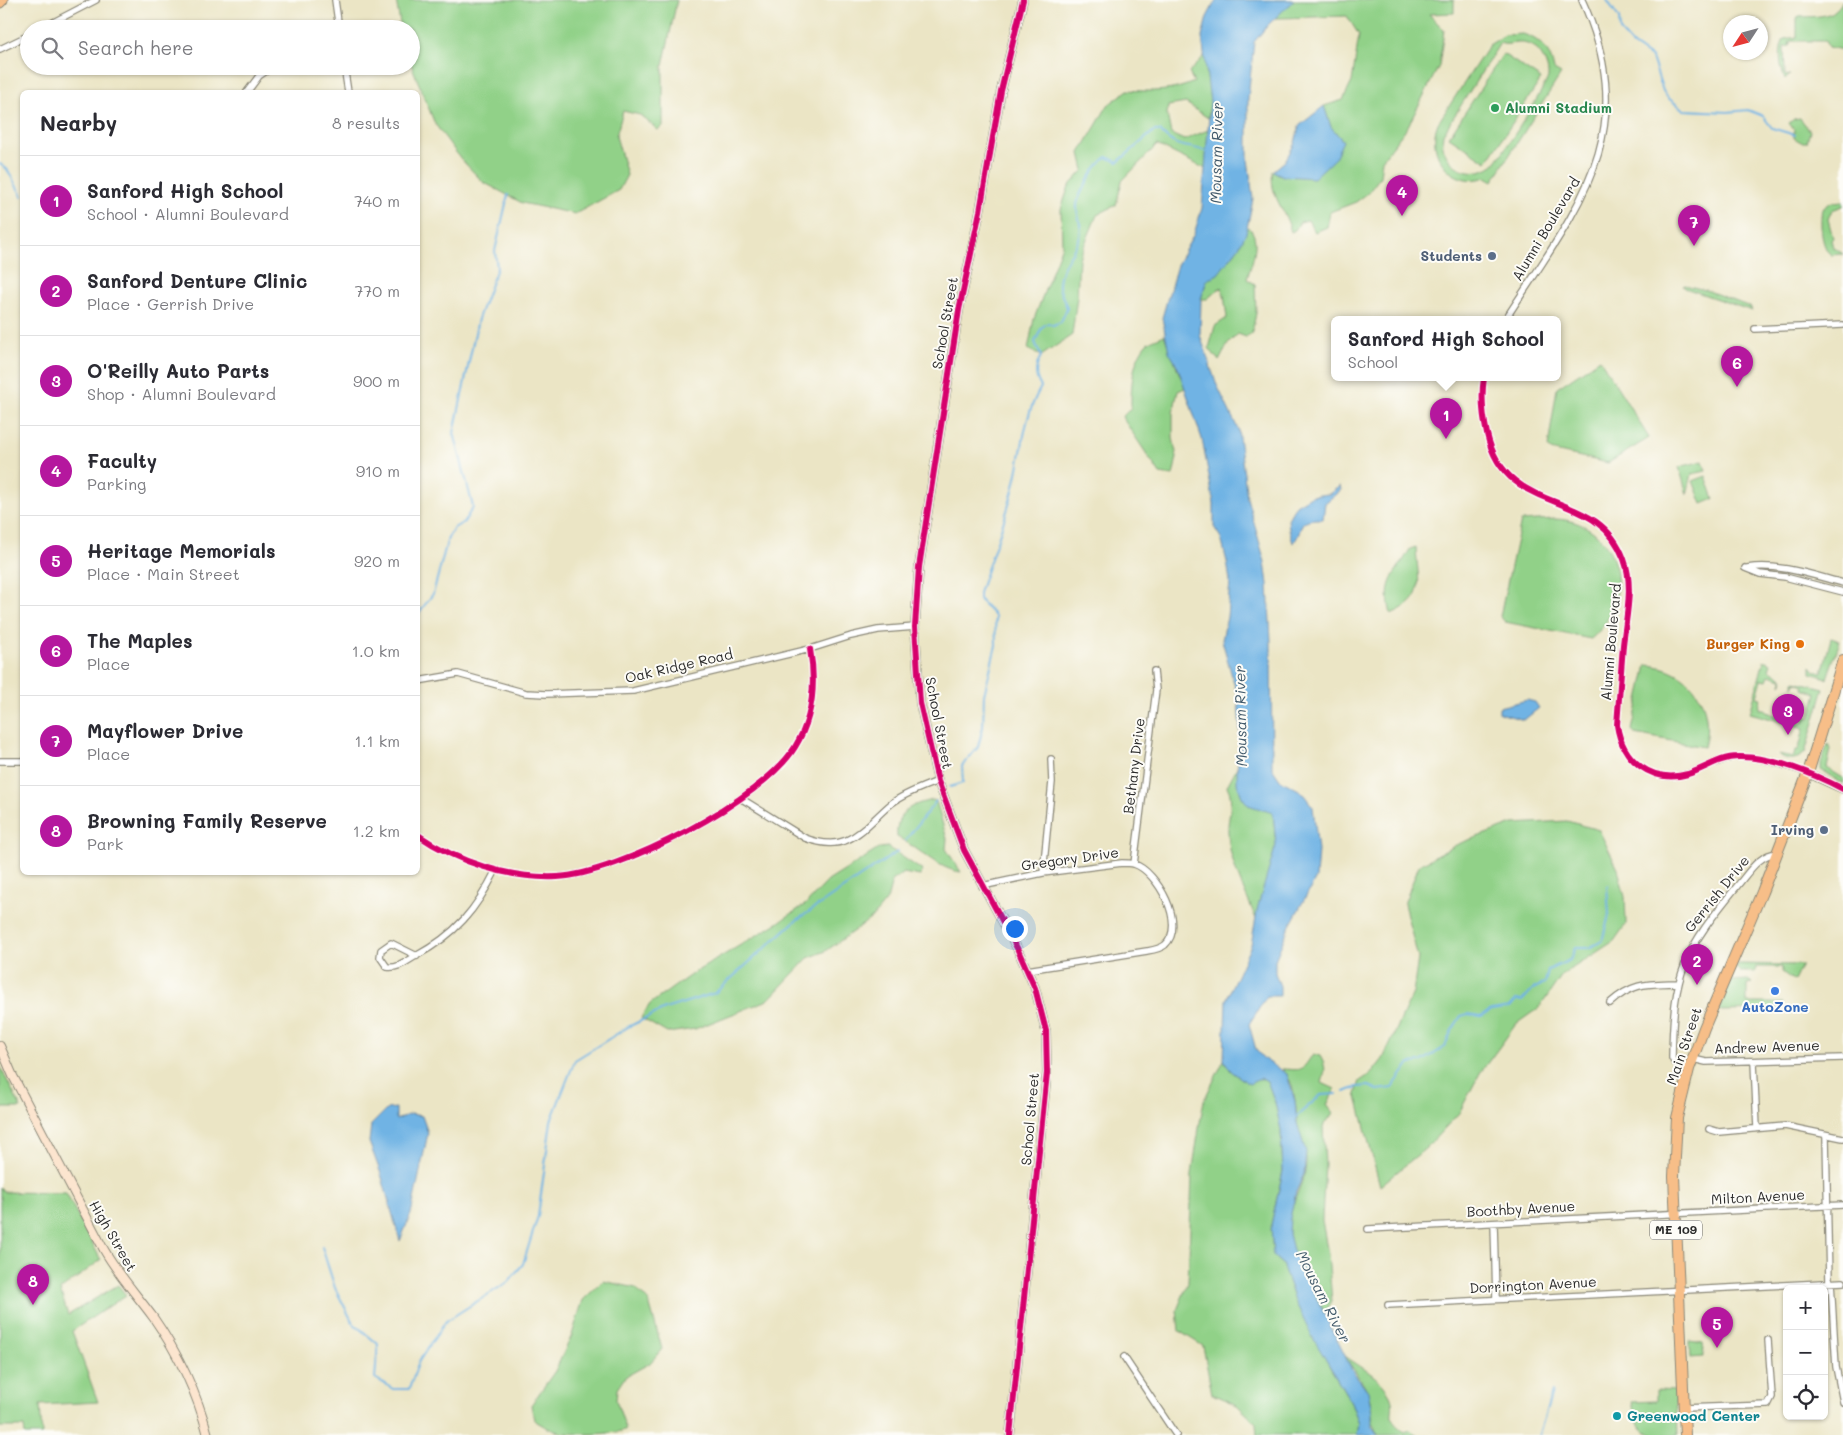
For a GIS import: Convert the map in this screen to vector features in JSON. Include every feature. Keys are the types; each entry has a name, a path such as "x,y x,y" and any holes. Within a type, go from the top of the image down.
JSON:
{"highway":[{"name":"Main Street","path":"1685,1435 1675,1214 1676,1134 1682,1094 1689,1069 1778,853 1808,773 1843,660"}],"street":[{"path":"57,20 96,0"},
{"path":"335,0 338,20"},
{"name":"School Street","path":"1010,1435 1047,1073 1046,1031 1040,1004 1027,970 982,886 953,824 938,780 920,703 915,628 919,567 959,310 980,211 1001,91 1023,0"},
{"name":"Alumni Boulevard","path":"1508,316 1583,196 1603,140 1606,93 1602,60 1596,33 1582,0"},
{"path":"0,49 20,39"},
{"path":"248,90 260,75"},
{"path":"345,75 348,90"},
{"path":"1755,329 1843,325"},
{"name":"Alumni Boulevard","path":"1484,381 1483,405 1486,428 1492,451 1502,470 1520,486 1594,520 1615,541 1624,558 1629,584 1616,725 1620,740 1628,755 1644,770 1664,776 1686,774 1728,758 1737,757 1759,759 1808,773"},
{"path":"1843,583 1781,568 1761,566 1745,568 1760,574 1784,577 1843,592"},
{"name":"Oak Ridge Road","path":"420,681 458,674 526,693 633,691 878,630 915,628"},
{"path":"420,836 454,855 496,870 554,877 598,868 675,837 742,799 780,767 802,734 814,692 810,648"},
{"name":"Bethany Drive","path":"1134,864 1156,690 1154,671"},
{"path":"1043,874 1052,782 1051,759"},
{"path":"0,761 20,761"},
{"path":"1808,773 1843,789"},
{"path":"742,799 805,838 824,844 834,844 851,839 863,831 892,803 938,780"},
{"name":"Gerrish Drive","path":"1689,1069 1674,1062 1672,1058 1677,983 1692,946 1706,924 1759,860 1771,853 1778,853"},
{"name":"Gregory Drive","path":"982,886 1043,874 1105,865 1134,864 1153,878 1167,901 1172,928 1166,944 1147,951 1027,970"},
{"path":"417,956 391,943 381,950 380,957 384,965 392,968 417,956 458,927 484,895 496,870"},
{"path":"1610,1003 1621,992 1635,985 1677,983"},
{"name":"High Street","path":"0,1046 22,1094 103,1248 118,1272 153,1317 176,1354 194,1390 208,1435"},
{"name":"Andrew Avenue","path":"1693,1059 1706,1062 1754,1062 1843,1058"},
{"path":"1754,1062 1757,1128"},
{"path":"1709,1129 1719,1132 1792,1126 1826,1136 1843,1138"},
{"path":"1826,1136 1826,1206 1830,1282 1843,1402"},
{"name":"Milton Avenue","path":"1675,1214 1843,1205"},
{"name":"Boothby Avenue","path":"1368,1229 1675,1214"},
{"path":"1494,1223 1496,1298"},
{"name":"Dorrington Avenue","path":"1388,1305 1496,1298 1843,1282"},
{"path":"1684,1408 1763,1406 1770,1404 1772,1397 1768,1340"},
{"path":"1124,1356 1176,1435"}],"green space":[{"path":"396,0 677,0 663,66 663,126 658,130 640,115 623,111 616,136 627,175 619,190 575,214 522,203 483,182 461,159 435,124 415,75 420,75 420,20 399,20"},
{"path":"1275,0 1454,0 1454,13 1429,14 1444,30 1439,66 1408,126 1382,160 1380,177 1368,193 1356,202 1330,212 1327,227 1315,232 1308,220 1300,222 1295,230 1291,232 1275,195 1272,179 1273,171 1283,176 1343,141 1331,127 1324,106 1343,100 1352,82 1359,35 1347,16 1247,19"},
{"path":"1843,0 1843,50 1828,47 1825,41 1792,41 1789,43 1790,46 1784,47 1785,74 1786,76 1790,75 1785,80 1780,54 1784,39 1797,37 1797,17 1818,16 1830,13 1835,11"},
{"path":"1523,34 1535,39 1548,52 1554,70 1561,74 1493,181 1486,177 1474,180 1462,178 1452,174 1439,157 1435,146 1435,134 1438,123 1489,45 1505,35","holes":["1500,43 1522,43 1533,47 1544,60 1548,77 1523,122 1493,165 1484,170 1465,170 1457,167 1445,153 1443,134"]},
{"name":"Alumni Stadium","path":"1503,54 1541,79 1487,162 1449,137"},
{"path":"1205,55 1210,102 1208,118 1186,103 1168,106 1167,114 1171,134 1184,140 1208,130 1206,169 1157,145 1122,181 1116,205 1097,215 1079,258 1077,297 1072,335 1041,356 1028,349 1034,319 1062,245 1061,209 1069,186 1084,170 1080,153 1108,105 1128,90 1162,90 1178,88 1194,82 1189,73"},
{"path":"1800,118 1810,131 1807,142 1801,142 1794,138 1794,130 1789,123 1794,119"},
{"path":"1843,201 1843,206 1832,210 1828,219 1833,238 1831,240 1833,247 1843,254 1831,255 1827,251 1823,239 1821,226 1822,208 1832,202"},
{"path":"1247,226 1252,231 1255,244 1247,279 1255,284 1256,313 1252,333 1246,337 1238,334 1228,344 1219,361 1209,348 1215,326 1227,318 1221,287 1207,299 1201,299 1207,279 1220,270 1232,257"},
{"path":"1683,286 1709,291 1750,307 1752,311 1685,288"},
{"path":"1164,335 1185,388 1178,391 1173,413 1173,438 1177,457 1173,476 1160,474 1122,417 1131,408 1133,374 1141,351 1146,344"},
{"path":"1600,359 1649,438 1608,463 1550,450 1548,447 1557,388"},
{"path":"1703,461 1706,471 1692,474 1687,494 1679,467"},
{"path":"1706,476 1714,499 1702,504 1693,481"},
{"path":"1555,519 1577,523 1595,533 1607,547 1615,565 1617,584 1614,604 1606,622 1591,639 1505,622 1500,616 1521,521"},
{"path":"1416,547 1419,578 1416,594 1403,608 1391,614 1388,593 1389,585 1410,549"},
{"path":"1831,638 1840,641 1827,678 1811,673 1811,666 1815,671 1822,673"},
{"path":"1764,660 1771,663 1769,669 1784,679 1781,684 1782,679 1769,675 1767,680 1762,679 1757,697 1761,698 1759,709 1764,709 1771,714 1803,723 1805,717 1810,718 1817,693 1803,689 1804,685 1796,682 1793,687 1794,682 1796,681 1824,688 1805,753 1799,758 1788,759 1778,754 1793,757 1795,751 1799,749 1804,728 1750,713"},
{"path":"1647,665 1676,673 1696,691 1706,717 1707,732 1704,747 1635,734 1632,730"},
{"path":"1828,744 1831,749 1827,768 1843,778 1843,784 1821,770 1821,763"},
{"path":"1237,767 1239,786 1244,799 1255,807 1273,812 1276,845 1256,919 1238,877 1229,843 1230,797 1227,786"},
{"path":"933,800 936,801 947,839 946,849 961,872 944,867 897,837 897,828 902,815 911,807"},
{"path":"1567,821 1599,830 1618,869 1625,897 1626,924 1614,941 1562,975 1540,1007 1516,1024 1480,1073 1459,1113 1426,1148 1380,1186 1356,1093 1360,1081 1372,1073 1383,1059 1413,993 1418,958 1404,904 1419,865 1458,844 1513,824"},
{"path":"888,847 923,871 920,876 903,873 892,881 887,900 873,917 826,951 808,958 768,1000 695,1029 667,1033 641,1018 650,1004 692,974 806,904 828,881 880,848"},
{"path":"1738,964 1802,965 1794,981 1782,972 1782,967 1756,967 1755,972 1740,972 1736,968"},
{"path":"1748,980 1752,983 1747,984 1747,1003 1783,1003 1783,1010 1718,1011 1731,981"},
{"path":"1313,1054 1320,1056 1324,1064 1325,1072 1322,1083 1335,1089 1327,1105 1333,1113 1323,1127 1325,1164 1322,1220 1328,1254 1332,1301 1325,1313 1298,1262 1289,1234 1291,1211 1304,1175 1306,1160 1298,1130 1292,1087 1290,1080 1282,1069 1301,1069"},
{"path":"1224,1060 1231,1071 1267,1080 1275,1102 1281,1130 1283,1171 1271,1225 1273,1256 1282,1264 1296,1303 1351,1402 1359,1423 1357,1435 1257,1435 1256,1423 1237,1405 1212,1394 1203,1346 1179,1331 1177,1310 1188,1283 1192,1174 1199,1128 1204,1100"},
{"path":"0,1066 21,1108 0,1108"},
{"path":"0,1187 4,1192 66,1193 101,1260 60,1290 68,1315 118,1285 126,1295 72,1331 98,1402 40,1405 42,1435 25,1435 24,1427 0,1427"},
{"path":"603,1281 636,1288 649,1302 662,1349 650,1363 625,1377 617,1389 616,1400 626,1429 594,1434 574,1434 556,1431 534,1420 531,1405 555,1371 572,1335 583,1300"},
{"path":"1689,1341 1703,1343 1704,1357 1690,1358"},
{"path":"1345,1356 1370,1373 1386,1389 1392,1401 1392,1418 1398,1427 1405,1432 1410,1430 1418,1435 1378,1435 1375,1430 1370,1399 1366,1388"},
{"path":"1656,1390 1676,1391 1678,1435 1650,1433 1645,1431 1637,1421 1632,1402 1656,1401"}],"water":[{"name":"Mousam River","path":"1216,0 1294,0 1268,25 1254,42 1248,98 1248,159 1253,199 1246,233 1239,247 1218,274 1207,280 1201,299 1200,335 1216,383 1238,429 1247,498 1265,562 1271,641 1272,768 1280,780 1301,791 1313,807 1318,850 1316,878 1288,929 1275,960 1275,973 1280,986 1280,996 1267,996 1249,1024 1256,1050 1264,1059 1287,1074 1295,1101 1297,1123 1306,1152 1304,1174 1296,1192 1290,1218 1289,1234 1293,1250 1352,1370 1368,1391 1372,1426 1378,1435 1357,1435 1359,1423 1351,1402 1313,1338 1296,1303 1282,1264 1273,1256 1271,1225 1283,1171 1281,1130 1275,1102 1267,1081 1262,1078 1249,1084 1231,1071 1224,1060 1226,1000 1251,945 1258,906 1276,845 1273,813 1248,805 1242,797 1237,784 1237,767 1241,748 1238,698 1222,640 1227,617 1230,581 1227,562 1221,538 1214,527 1214,504 1202,439 1177,365 1169,352 1162,318 1177,265 1194,234 1202,208 1210,102 1202,37 1207,17"},
{"path":"1324,106 1331,127 1343,141 1335,158 1314,178 1283,176 1273,171 1285,161 1295,143 1299,126"},
{"path":"1340,486 1341,490 1325,503 1323,519 1307,520 1304,522 1293,543 1288,519 1296,505 1311,496 1329,494"},
{"path":"1527,700 1535,702 1539,708 1524,720 1499,713 1499,707"},
{"path":"396,1108 396,1120 410,1114 422,1116 428,1133 411,1214 400,1241 381,1174 369,1142 371,1125 387,1109"}],"waterway":[{"path":"1607,0 1619,18 1620,31 1633,45 1652,58 1663,91 1668,98 1684,110 1728,112 1748,110 1763,116 1772,128 1795,135"},
{"name":"Mousam River","path":"950,787 963,783 962,766 978,747 983,727 984,695 996,645 995,616 979,599 979,593 1001,531 1016,480 1026,426 1034,400 1041,387 1036,372 1041,356 1035,342 1042,327 1048,323 1053,325 1061,322 1067,308 1059,286 1059,279 1080,236 1081,228 1077,213 1078,200 1093,172 1103,160 1107,157 1118,162 1154,131 1160,131 1166,138 1178,145 1196,148 1209,153"},
{"path":"0,164 7,169 20,192"},
{"path":"420,611 433,594 448,538 454,528 464,522 473,507 454,433 478,319 497,268 495,251 508,195"},
{"path":"905,841 936,801"},
{"path":"322,1247 335,1288 353,1323 378,1344 375,1378 393,1389 409,1389 419,1361 446,1321 508,1282 523,1264 538,1216 551,1121 575,1060 628,1027 665,1009 715,993 794,922 897,852"},
{"path":"1345,1092 1357,1087 1369,1086 1378,1090 1392,1088 1410,1063 1421,1062 1445,1047 1451,1032 1461,1016 1468,1014 1481,1016 1492,1010 1510,1007 1516,1000 1522,1001 1533,989 1545,983 1548,970 1570,960 1575,948 1589,948 1602,941 1609,915 1607,886"},
{"path":"1297,1116 1321,1095 1337,1094"},
{"path":"1539,1435 1552,1392"}],"cycle path":[{"path":"1010,1435 1047,1073 1046,1031 1035,988 1017,948 964,850 938,781 920,703 915,627 919,567 959,310 980,211 1001,91 1023,0"},
{"path":"1484,381 1484,420 1487,434 1498,461 1513,479 1532,492 1594,520 1611,536 1624,559 1629,591 1617,725 1620,738 1632,759 1651,772 1675,776 1688,774 1725,759 1751,757 1792,767 1843,789"},
{"path":"420,836 466,861 502,872 539,877 557,877 584,873 651,849 722,811 778,768 795,747 806,723 812,699 813,674 810,649"}],"place":[{"name":"Alumni Stadium","path":"1495,108"},
{"name":"Faculty","path":"1402,216"},
{"name":"Mayflower Drive","path":"1694,246"},
{"name":"Students","path":"1492,256"},
{"name":"The Maples","path":"1737,387"},
{"name":"Sanford High School","path":"1446,439"},
{"name":"Burger King","path":"1800,644"},
{"name":"O'Reilly Auto Parts","path":"1788,735"},
{"name":"Irving","path":"1824,830"},
{"name":"Sanford Denture Clinic","path":"1697,985"},
{"name":"AutoZone","path":"1775,991"},
{"name":"Browning Family Reserve","path":"33,1305"},
{"name":"Heritage Memorials","path":"1717,1348"},
{"name":"Greenwood Center","path":"1617,1416"}]}
